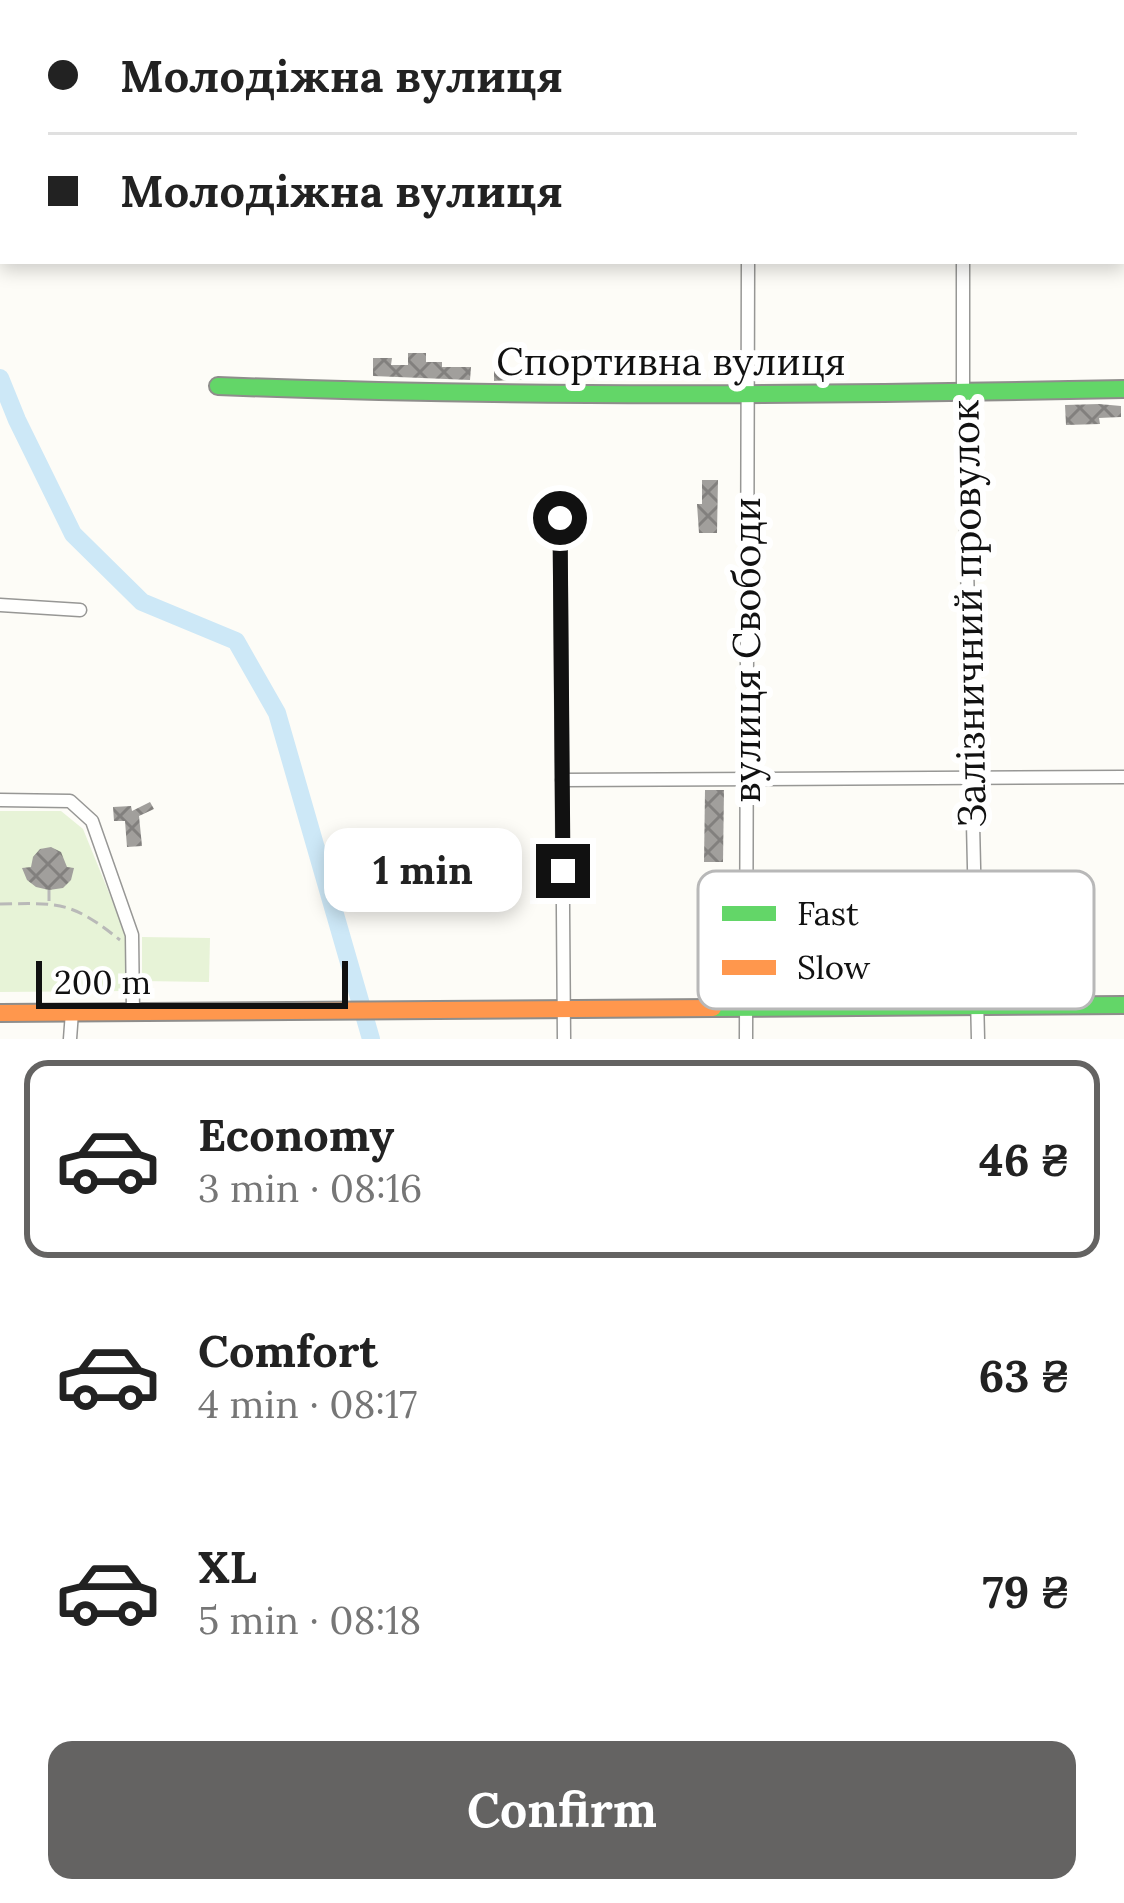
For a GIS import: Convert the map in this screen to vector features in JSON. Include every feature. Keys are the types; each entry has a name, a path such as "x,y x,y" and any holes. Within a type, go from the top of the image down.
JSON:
{"street":[{"name":"вулиця Свободи","path":"746,871 748,264"},
{"name":"Залізничний провулок","path":"963,264 973,871"},
{"name":"Спортивна вулиця","path":"218,386 746,396 1124,389"},
{"path":"560,518 563,1039"},
{"path":"0,605 80,610"},
{"path":"562,780 1124,777"},
{"path":"0,800 70,801 92,821 132,935 133,1012"},
{"path":"0,1013 698,1007"},
{"name":"Залізничний провулок","path":"977,1009 978,1039"},
{"path":"70,1039 72,1012"}],"path":[{"path":"49,890 49,903"},
{"path":"0,904 69,907 133,950"}],"green space":[{"path":"0,811 61,811 83,829 125,932 126,991 0,992"},
{"path":"142,937 210,938 209,982 142,981"}],"building":[{"path":"408,353 426,353 426,362 442,362 442,367 471,367 470,380 373,376 373,358 392,358 391,365 408,365"},
{"path":"529,358 545,358 545,378 494,381 494,368 529,368"},
{"path":"1065,405 1121,406 1121,417 1099,418 1100,424 1066,425"},
{"path":"702,480 718,480 717,533 699,533 697,504 702,504"},
{"path":"705,790 724,790 723,862 704,862"},
{"path":"150,802 154,809 139,816 142,846 127,847 125,821 114,821 113,807 131,806 132,811"},
{"path":"40,849 61,852 67,867 74,868 63,888 49,890 27,880 22,868 31,867"}],"waterway":[{"path":"0,378 73,534 142,602 236,641 277,713 371,1039"}],"traffic: fast":[{"path":"218,386 671,394 1124,389"},
{"path":"1094,1005 1124,1005"}],"traffic: slow":[{"path":"0,1013 698,1008"}],"route":[{"path":"560,518 563,871"}]}
